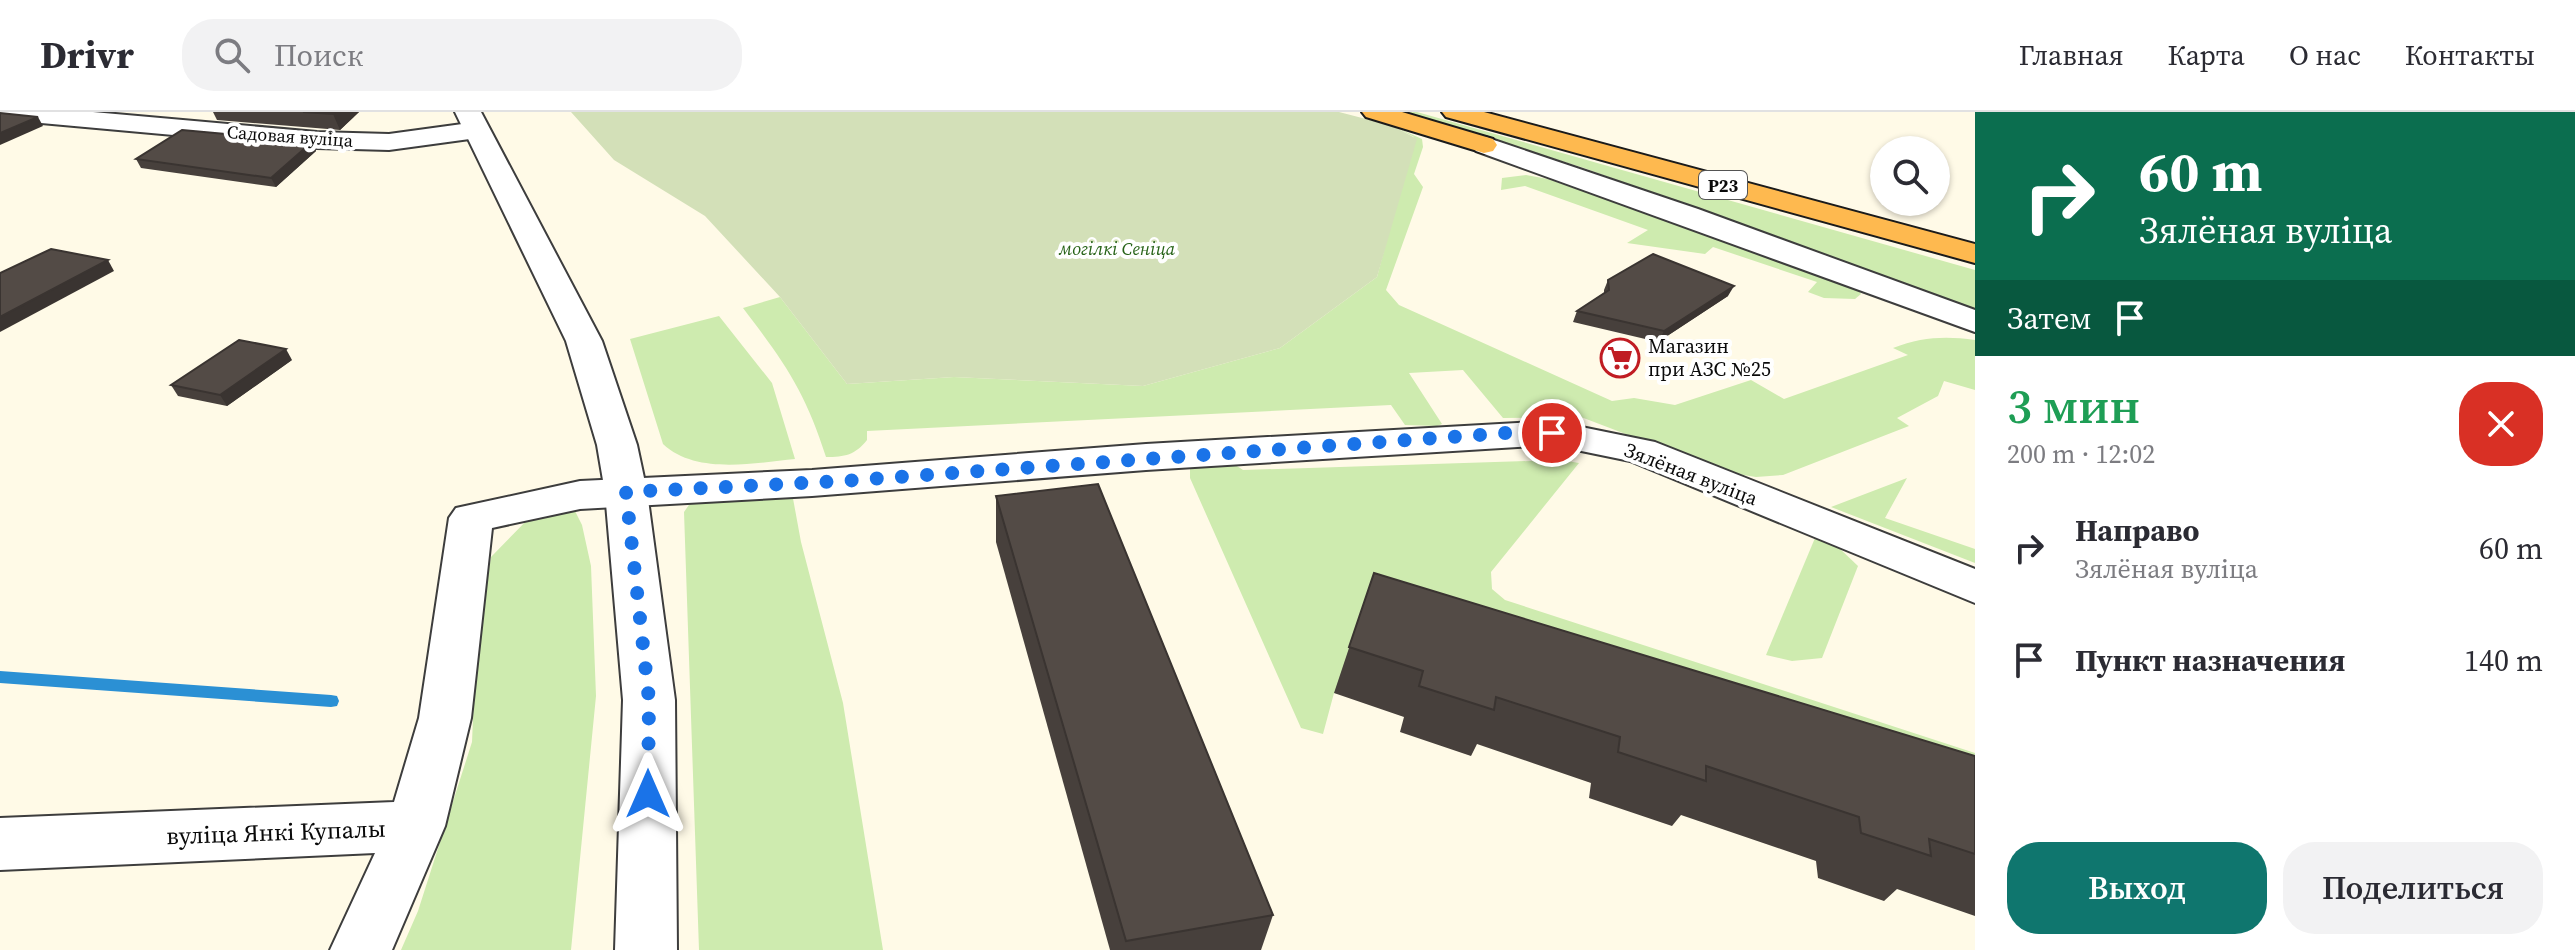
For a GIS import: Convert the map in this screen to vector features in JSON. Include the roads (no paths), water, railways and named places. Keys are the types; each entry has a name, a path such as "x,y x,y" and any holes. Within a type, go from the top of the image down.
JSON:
{"highway":[{"path":"1375,112 1485,145"},
{"name":"Р23","path":"1455,112 1975,254"},
{"name":"Р23","path":"1535,112 1975,228"}],"street":[{"name":"Садовая вуліца","path":"8,112 317,140 422,140 472,121"},
{"path":"472,121 584,341 617,445 626,492 649,700 646,950"},
{"path":"1485,145 1687,215 1975,322"},
{"name":"Зялёная вуліца","path":"416,826 445,718 471,518 580,495 843,481 1459,436 1552,433 1641,451 1975,587"},
{"name":"вуліца Янкі Купалы","path":"0,844 416,826 361,950"}],"waterway":[{"path":"0,677 331,701"}],"place":[{"name":"Магазин при АЗС №25","path":"1620,358"}],"park label":[{"name":"могілкі Сеніца","path":"1117,248"}]}
